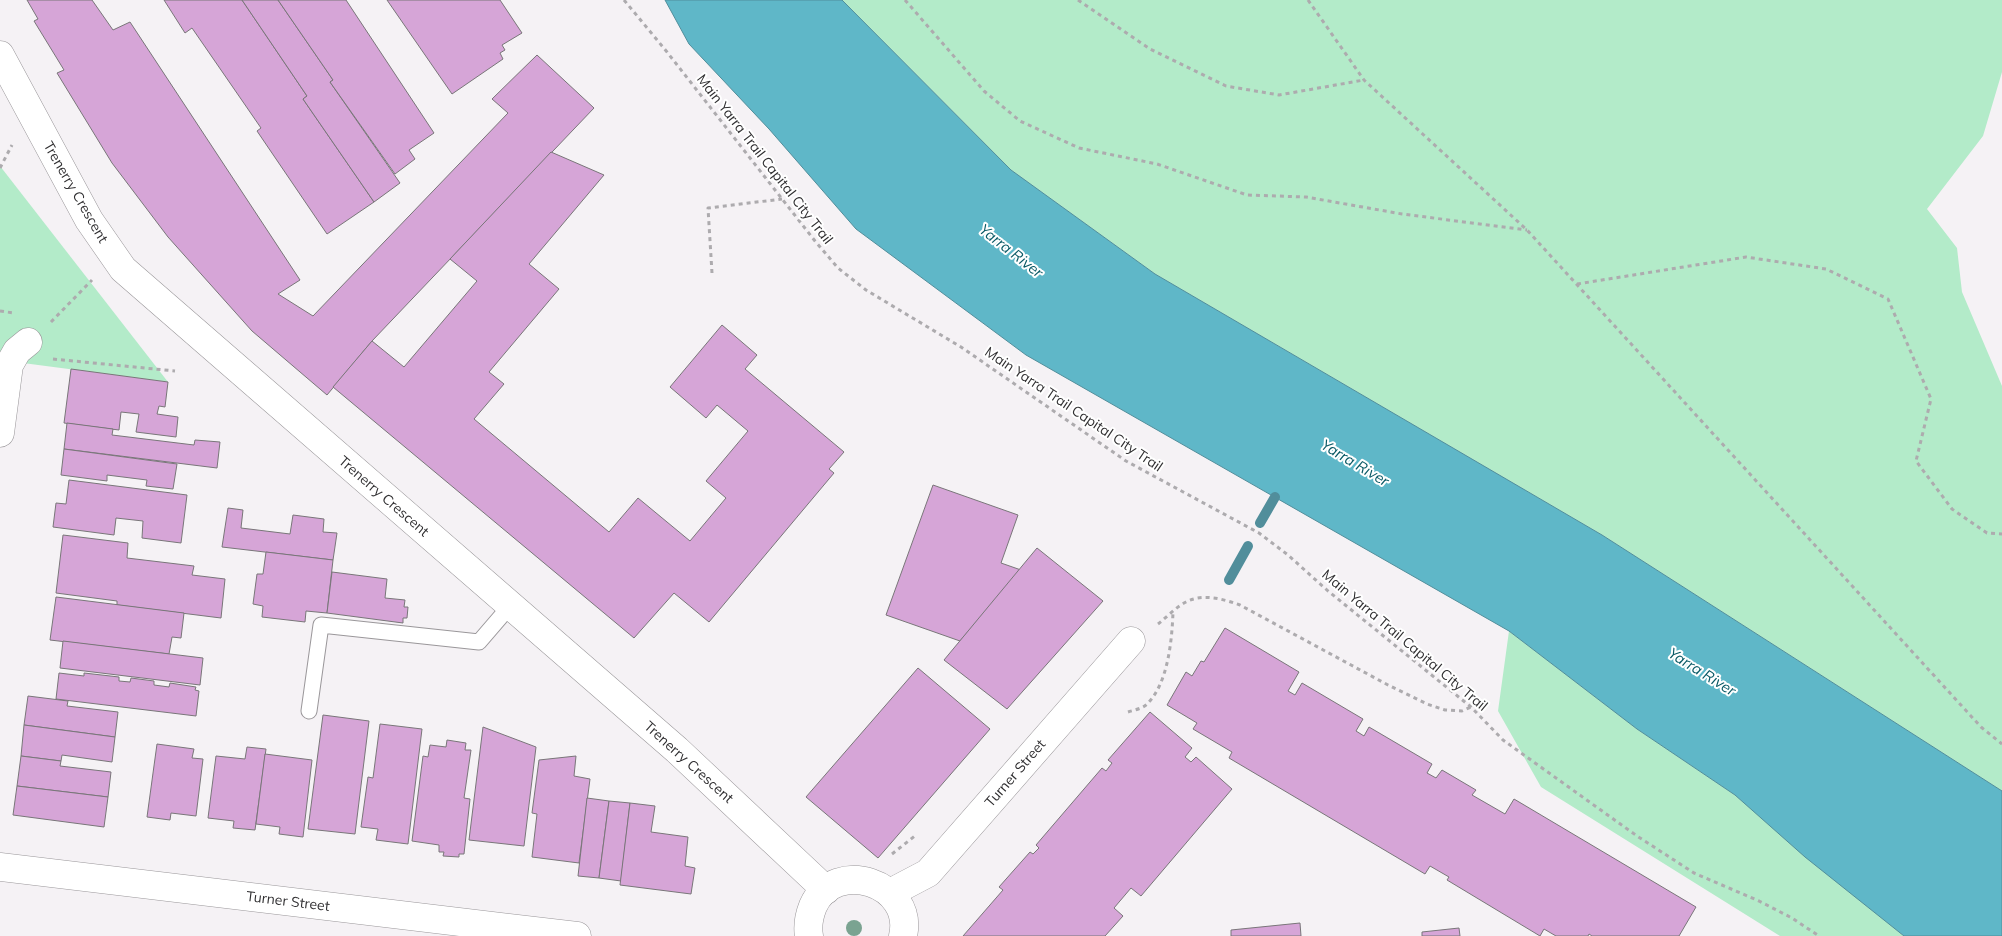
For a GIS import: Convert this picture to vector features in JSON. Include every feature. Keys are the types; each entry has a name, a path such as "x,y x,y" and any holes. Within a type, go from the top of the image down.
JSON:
{"street":[{"name":"Trenerry Crescent","path":"0,55 89,220 123,269 677,750 826,890"},
{"path":"0,433 9,365 17,351 28,342"},
{"name":"Turner Street","path":"890,893 928,873 1131,641"},
{"name":"Turner Street","path":"0,867 577,936"},
{"path":"809,936 809,916 816,901 826,890 838,883 858,880 879,885 890,893 898,904 903,918 903,936"}],"lane":[{"path":"309,711 321,625 479,642 510,606"}],"path":[{"name":"Main Yarra Trail Capital City Trail","path":"624,0 838,268 866,290 961,347 1126,461 1259,533 1471,707 1503,740 1531,762 1666,856 1694,873 1759,901 1792,918 1820,936"},
{"path":"905,0 984,91 1020,122 1079,148 1158,164 1248,195 1306,197 1402,214 1527,230"},
{"path":"1078,0 1150,49 1226,86 1279,95 1364,80"},
{"path":"1308,0 1364,80 1527,230 1980,727 2002,744"},
{"path":"712,273 708,208 782,199"},
{"path":"1577,284 1746,257 1826,269 1888,298 1930,399 1916,461 1952,509 1987,533 2002,534"},
{"path":"28,342 54,320 92,280"},
{"path":"49,359 175,371"},
{"path":"1131,641 1146,633 1187,602 1204,598 1221,598 1240,605 1427,704 1445,710 1462,711 1471,707"},
{"path":"1128,712 1144,707 1155,696 1168,662 1173,612"},
{"path":"898,848 917,834"}],"green space":[{"path":"842,0 2002,0 2002,72 1983,136 1927,209 1957,248 1962,292 2002,386 2002,791 1602,535 1155,274 1011,170"},
{"path":"0,166 168,382 0,360"},
{"path":"1509,631 1637,729 1735,795 1904,936 1780,936 1541,787 1498,711"}],"water":[{"name":"Yarra River","path":"665,0 842,0 1011,170 1155,274 1602,535 2002,791 2002,936 1904,936 1805,857 1735,795 1637,729 1509,631 1026,355 856,229 769,129 689,44"}],"building":[{"path":"27,0 92,0 113,30 130,22 300,280 278,294 313,316 508,113 492,99 537,55 594,108 372,341 327,395 252,331 168,237 112,163 57,73 64,70 34,21 38,19"},
{"path":"164,0 242,0 307,96 303,99 374,202 327,234 257,131 261,128 192,28 185,33"},
{"path":"242,0 278,0 333,80 330,82 400,183 374,202 303,99 307,96"},
{"path":"278,0 346,0 434,133 409,150 415,159 395,174 330,82 333,80"},
{"path":"387,0 500,0 522,33 502,45 505,50 500,53 503,59 452,94"},
{"path":"551,152 604,175 529,264 559,289 489,372 504,384 474,419 609,532 638,498 690,541 726,498 706,481 748,431 717,405 706,418 670,387 722,325 757,355 745,369 844,452 829,469 834,473 709,622 674,593 634,638 333,387 372,341 404,367 477,281 450,259"},
{"path":"71,369 168,382 165,407 159,406 157,414 178,417 176,437 136,432 139,414 121,412 119,430 64,423"},
{"path":"67,423 113,429 112,435 194,445 195,440 220,442 217,468 64,449"},
{"path":"64,449 177,464 173,489 146,486 147,480 107,475 107,481 61,475"},
{"path":"69,480 187,495 181,543 142,538 143,521 116,518 114,535 53,527 56,503 66,504"},
{"path":"933,485 1018,515 1001,563 1021,570 960,641 886,615"},
{"path":"228,508 243,510 241,528 290,534 293,515 324,519 323,532 337,533 333,560 222,547"},
{"path":"63,535 128,543 127,558 194,566 192,575 225,579 221,618 117,605 117,601 56,593"},
{"path":"1037,548 1103,601 1007,709 944,660"},
{"path":"266,552 333,560 327,613 306,611 305,622 262,617 263,606 253,604 257,574 263,574"},
{"path":"332,572 387,579 385,598 405,600 404,607 408,607 407,618 403,618 403,623 327,613"},
{"path":"56,597 184,613 181,638 172,637 169,654 50,640"},
{"path":"1225,628 1299,672 1288,691 1295,695 1302,683 1363,719 1356,731 1364,736 1369,727 1432,764 1427,773 1436,778 1442,770 1476,790 1472,795 1505,814 1514,799 1696,907 1679,936 1592,936 1589,934 1588,936 1556,936 1544,929 1540,936 1447,880 1449,877 1430,866 1425,874 1229,758 1232,752 1193,729 1197,723 1167,705 1186,672 1192,676 1201,661 1204,662"},
{"path":"63,641 203,658 200,685 60,668"},
{"path":"918,668 990,729 878,858 806,797"},
{"path":"59,673 84,676 84,673 119,677 119,681 130,682 131,678 154,681 154,685 169,687 170,683 196,687 195,690 199,691 196,716 56,699"},
{"path":"28,696 68,701 67,706 118,712 115,737 24,725"},
{"path":"1150,712 1192,748 1185,757 1191,762 1196,757 1232,789 1141,896 1131,888 1114,908 1123,916 1105,936 963,936 1003,890 999,887 1030,852 1033,854 1039,848 1036,845 1102,768 1106,771 1112,763 1108,760"},
{"path":"323,715 369,721 355,834 308,829"},
{"path":"380,724 422,729 408,844 376,840 378,829 361,827 368,777 373,778"},
{"path":"24,725 115,737 112,762 62,755 61,761 21,756"},
{"path":"483,727 536,747 524,846 469,840"},
{"path":"447,740 466,743 465,750 471,750 464,798 470,799 464,854 459,854 459,857 443,856 444,852 439,852 439,845 412,841 423,756 428,757 430,745 446,747"},
{"path":"157,744 194,749 192,758 203,759 196,816 171,813 170,820 147,817"},
{"path":"247,747 266,749 255,830 233,828 234,821 208,818 216,756 245,759"},
{"path":"265,754 312,760 303,837 279,834 280,827 256,824"},
{"path":"21,756 61,761 60,766 111,772 108,797 17,786"},
{"path":"576,756 574,776 590,779 579,863 532,857 537,814 532,813 539,760"},
{"path":"17,786 108,797 104,827 13,815"},
{"path":"587,798 609,801 599,878 578,876"},
{"path":"609,801 630,803 621,881 599,878"},
{"path":"630,803 655,806 651,832 688,837 685,866 695,868 691,894 620,885"},
{"path":"1300,923 1301,936 1231,936 1231,930"},
{"path":"1459,928 1460,936 1422,936 1422,932"}],"waterway":[{"path":"1260,523 1275,497"},
{"path":"1229,580 1248,546"}]}
